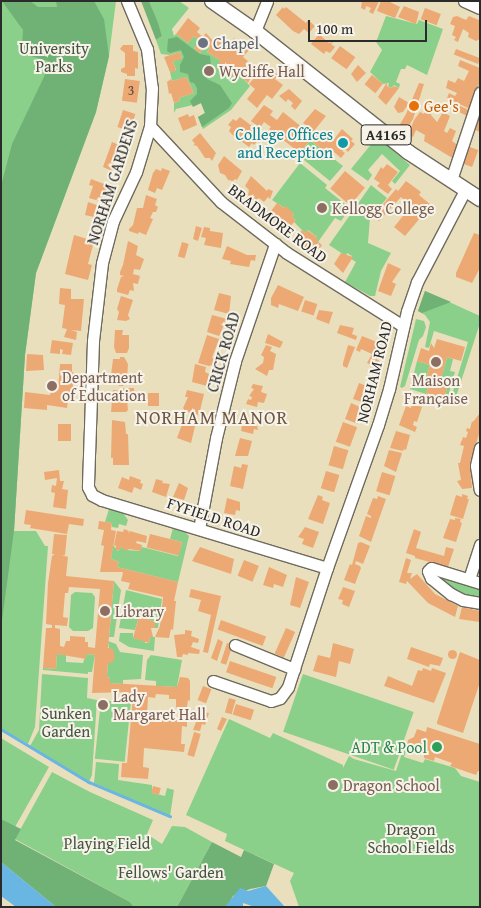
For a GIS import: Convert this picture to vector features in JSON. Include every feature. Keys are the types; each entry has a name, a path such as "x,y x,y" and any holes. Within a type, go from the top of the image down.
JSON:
{"main road":[{"name":"A4165","path":"212,1 255,30 375,126 480,199"}],"street":[{"name":"NORHAM GARDENS","path":"92,495 86,483 93,341 102,263 113,221 136,172 150,126 152,88 147,49 127,1"},
{"path":"255,30 266,1"},
{"path":"464,1 480,8"},
{"path":"451,180 480,93"},
{"name":"BRADMORE ROAD","path":"150,126 221,202 274,244 318,274 403,326"},
{"name":"NORHAM ROAD","path":"212,681 271,701 280,698 284,692 294,669 327,568 378,425 389,389 403,326 418,282 465,190"},
{"name":"CRICK ROAD","path":"199,529 216,438 235,361 274,244"},
{"path":"480,448 476,466 480,490"},
{"name":"FYFIELD ROAD","path":"92,495 102,500 327,568"},
{"path":"480,545 474,581 431,568 428,571 431,578 451,594 462,600 480,603"},
{"path":"235,645 294,669"}],"green space":[{"name":"University Parks","path":"1,1 116,1 109,56 96,112 36,273 25,355 14,531 36,531 45,546 48,546 35,727 28,744 1,729"},
{"name":"University Parks","path":"2,1 30,1 38,7 57,7 56,1 94,1 104,19 109,56 96,112 36,273 25,355 14,531 1,628 1,186 12,144 51,62 31,56 22,45 23,30"},
{"path":"141,1 149,1 158,23 162,36 156,40"},
{"path":"149,1 179,1 189,8 172,29 174,36 176,34 188,43 194,36 200,41 194,48 200,53 206,45 210,48 207,52 221,61 219,65 232,76 236,71 250,86 231,110 203,129 198,117 205,113 201,103 176,109 174,113 174,103 180,101 179,98 194,93 186,77 172,81 170,72 176,70 173,61 182,58 180,52 169,55 161,54 156,40 162,36"},
{"path":"386,16 417,24 419,20 443,29 427,75 407,65 405,69 401,69 396,82 400,84 399,88 394,85 391,88 388,86 389,83 383,84 370,72 382,50 376,42"},
{"path":"177,37 200,54 210,56 211,66 207,79 220,85 232,103 229,108 202,127 198,117 205,113 201,103 193,107 190,101 197,94 197,88 194,83 190,82 188,74 180,72 180,65 184,57 181,50 170,53 167,51 168,39"},
{"path":"377,137 410,165 395,184 392,181 400,171 382,154 368,170 372,175 368,181 351,169"},
{"path":"310,140 343,166 330,181 304,160 302,151"},
{"path":"300,163 327,185 325,188 350,208 341,221 335,218 318,242 316,240 317,237 308,230 305,233 294,222 296,220 292,217 294,214 272,200"},
{"path":"371,185 387,198 370,218 368,243 391,253 381,271 375,296 370,296 345,282 356,262 351,259 352,256 347,253 346,256 329,245"},
{"path":"425,291 480,316 480,323 454,403 450,401 468,342 434,331 429,348 425,347 430,322 425,315 418,311"},
{"path":"425,291 451,302 422,313 418,311"},
{"path":"416,319 424,321 426,327 423,336 419,340 405,386 402,388 400,387"},
{"path":"447,357 453,359 450,371 455,372 448,397 444,399 449,380 441,378"},
{"path":"417,361 430,365 427,375 431,377 426,394 410,389"},
{"path":"109,509 123,513 128,520 126,526 119,524 118,528 112,527 112,523 105,522"},
{"path":"173,528 185,532 189,536 178,582 117,567 119,562 111,559 113,545 118,551 121,547 127,550 140,551 142,547 178,556 182,542 170,539"},
{"path":"435,571 480,585 480,601 464,598 433,576"},
{"path":"114,581 121,590 114,637 109,637"},
{"path":"126,590 162,599 158,628 155,628 155,622 139,616 135,630 119,628"},
{"path":"75,592 92,593 95,597 93,628 88,631 73,631 69,627 71,595"},
{"path":"120,633 133,633 133,638 145,640 145,643 149,643 150,637 155,637 154,651 129,647 119,641"},
{"path":"108,641 116,644 120,652 143,655 141,679 123,680 123,684 110,683 110,678 107,677 108,663 111,663"},
{"path":"57,654 66,655 66,662 83,663 86,654 95,655 92,672 88,672 88,674 43,670 43,668 56,669"},
{"path":"151,655 182,660 177,687 156,686 156,681 145,680 147,660"},
{"name":"Sunken Garden","path":"42,674 88,678 87,698 97,700 92,775 89,782 30,746 39,730"},
{"path":"303,674 414,712 394,770 283,732"},
{"path":"101,700 131,703 125,762 95,759"},
{"name":"Dragon School Fields","path":"229,719 270,738 273,733 343,765 343,768 349,756 396,771 403,750 406,751 404,757 423,763 425,759 455,768 461,776 480,782 480,907 299,907 290,881 294,873 225,841 227,834 186,815"},
{"path":"1,738 49,767 15,827 1,819"},
{"path":"96,762 119,764 118,780 152,785 152,793 165,796 167,788 174,790 170,816 94,783"},
{"name":"Playing Field","path":"52,772 90,792 153,820 147,834 162,844 172,826 185,827 212,842 177,907 134,907 130,902 15,839"},
{"path":"1,819 21,829 15,840 130,902 134,907 56,907 1,862"},
{"path":"212,842 241,857 244,850 274,864 266,886 250,889 233,896 225,907 177,907"}],"water":[{"path":"1,862 56,907 16,907 1,896"},
{"path":"266,886 285,907 255,907 243,903 243,907 225,907 240,888 248,891"}],"building":[{"path":"362,1 379,1 373,14 369,12 371,8 366,6 365,10 361,8"},
{"path":"381,1 388,1 400,7 395,18 377,11"},
{"path":"404,6 419,12 416,24 398,17"},
{"path":"283,7 284,9 286,7 306,23 308,20 315,26 309,33 304,29 299,34 293,31 276,15"},
{"path":"425,8 441,14 437,25 421,19"},
{"path":"457,16 466,20 469,16 479,20 480,39 476,41 468,37 469,33 463,29 458,42 454,40 456,37 452,35 455,26 450,24 453,17"},
{"path":"188,18 200,28 197,32 203,37 206,33 214,42 219,36 229,44 234,38 249,50 243,57 248,61 245,64 254,71 248,83 236,71 233,76 218,64 221,61 207,52 210,48 206,45 200,53 194,48 200,41 194,36 188,43 176,34"},
{"path":"319,34 329,43 333,42 331,44 335,47 330,53 326,51 324,54 311,44"},
{"path":"123,45 133,45 133,51 138,52 138,69 135,68 135,76 127,76 127,74 121,72 121,69 125,67 125,53 120,49"},
{"path":"340,46 355,57 347,69 331,58"},
{"path":"456,49 480,58 478,64 454,55"},
{"path":"180,52 182,59 173,61 176,71 170,72 164,57"},
{"path":"460,60 480,68 480,81 470,109 447,98 449,93 455,96 457,93 446,88 448,80 455,83 458,78 464,81 469,71 458,66"},
{"path":"358,65 366,73 357,82 351,74"},
{"path":"261,70 270,75 276,73 278,75 275,79 283,85 272,99 267,95 257,108 247,99 255,89 249,84"},
{"path":"372,75 383,84 375,93 364,84"},
{"path":"186,77 194,93 179,98 180,101 174,103 171,93 169,94 167,82 171,79 172,81"},
{"path":"125,79 140,81 137,103 122,101"},
{"path":"387,82 387,86 391,88 394,86 399,88 386,105 378,97"},
{"path":"419,83 424,84 413,119 406,131 403,131 399,126"},
{"path":"289,89 302,101 295,110 291,106 293,103 288,99 286,102 279,96"},
{"path":"399,97 409,103 403,112 398,113 394,107"},
{"path":"430,100 444,109 439,112 433,107 431,115 437,122 443,112 450,116 444,131 447,133 450,128 456,131 452,141 459,146 454,159 424,141 425,135 416,130 413,137 408,135 414,120 420,112 424,114"},
{"path":"264,105 273,111 270,115 277,120 283,112 303,128 306,125 303,123 315,109 326,116 314,131 332,142 342,129 353,139 351,141 355,144 348,152 345,149 342,151 345,153 341,158 334,152 331,156 310,140 300,153 269,129 271,127 264,122 260,128 251,121"},
{"path":"460,106 469,110 467,116 457,111"},
{"path":"480,107 480,132 473,129"},
{"path":"123,110 135,114 130,131 117,127"},
{"path":"188,114 189,117 194,115 197,125 183,131 178,118"},
{"path":"240,117 260,132 257,137 259,139 254,145 252,143 249,147 241,141 240,143 229,131 231,127 228,125 233,119 236,121"},
{"path":"200,133 216,153 212,161 210,158 205,158 197,146 193,145 195,144 192,140"},
{"path":"112,142 119,145 117,148 126,151 122,164 116,162 112,171 103,167"},
{"path":"467,146 478,150 472,167 461,163"},
{"path":"224,156 242,171 237,180 228,180 225,175 220,173 218,165"},
{"path":"387,164 398,172 388,185 392,189 388,194 377,186 380,183 374,179 381,167 383,169"},
{"path":"162,168 170,171 162,190 157,188 155,193 148,190 153,173 156,169 161,171"},
{"path":"345,171 365,188 350,205 330,189"},
{"path":"251,176 267,191 268,189 273,191 270,199 268,197 264,202 259,198 254,201 248,195 249,190 245,186"},
{"path":"91,179 112,187 110,195 106,194 103,202 89,198 93,186 89,185"},
{"path":"406,181 421,192 419,195 431,205 405,236 394,227 411,206 401,197 379,221 373,216 396,189 398,191"},
{"path":"146,195 157,199 155,205 158,207 150,218 153,219 146,235 129,231 129,229 133,225 137,208 143,208"},
{"path":"88,202 97,205 95,212 99,213 98,218 85,215"},
{"path":"277,203 284,208 286,206 294,214 292,217 296,220 290,227 283,226 270,216"},
{"path":"196,226 202,228 198,241 193,239"},
{"path":"204,227 210,228 210,231 223,233 221,248 204,245 206,238 201,237"},
{"path":"302,230 305,233 307,230 318,238 316,240 322,245 318,251 315,249 311,253 298,243 300,241 296,238"},
{"path":"474,233 480,235 480,268 472,283 456,277 456,273"},
{"path":"74,235 94,241 88,264 92,265 88,280 65,274"},
{"path":"128,241 138,246 136,255 144,259 140,270 134,269 133,274 140,276 138,284 133,283 134,291 130,290 128,295 117,292 117,289 121,277 124,276 120,275 120,272"},
{"path":"182,242 189,244 185,258 178,256"},
{"path":"227,246 247,255 256,255 255,261 251,260 249,267 230,264 231,261 222,259"},
{"path":"341,253 353,257 343,273 334,264"},
{"path":"388,263 401,269 392,282 396,284 391,296 378,291"},
{"path":"278,285 304,297 298,311 279,304 278,308 271,305 271,298"},
{"path":"60,288 71,289 71,299 84,299 81,331 71,330 77,332 76,340 64,337 67,329 62,328 65,305 59,304"},
{"path":"219,293 231,296 229,314 214,310"},
{"path":"121,296 133,300 128,315 130,319 126,321 117,320 119,312 117,309"},
{"path":"305,300 317,304 314,315 301,311"},
{"path":"319,310 333,312 329,324 316,319"},
{"path":"212,315 227,319 219,336 207,332"},
{"path":"340,325 354,328 352,334 357,336 356,340 337,333"},
{"path":"115,330 123,330 122,335 129,335 127,353 116,353 114,347"},
{"path":"268,334 283,342 280,348 265,343"},
{"path":"207,335 219,339 212,358 214,359 212,365 209,366 198,363"},
{"path":"362,336 377,342 375,345 378,347 375,354 379,356 377,360 379,360 376,367 367,363 372,354 361,349 360,352 356,350"},
{"name":"Maison Française","path":"437,339 465,347 461,361 447,357 441,378 449,380 444,399 426,394 431,377 427,376 430,365 417,361 421,348 429,351 431,343 434,348"},
{"path":"52,340 73,343 71,355 62,354 63,350 60,349 60,354 50,353"},
{"path":"266,345 272,347 270,351 276,354 273,370 269,370 267,376 255,369 263,363 264,357 261,355"},
{"path":"348,345 355,347 347,368 343,366 343,363"},
{"path":"27,354 43,355 44,370 26,371"},
{"path":"120,357 124,357 128,364 127,379 124,379 123,386 112,382 111,375 113,359 120,359"},
{"path":"60,364 72,364 72,372 74,373 72,399 68,399 67,408 47,405 47,410 24,408 25,392 50,395 51,390 58,390"},
{"path":"195,364 206,367 205,372 209,374 207,386 192,382"},
{"path":"359,383 369,387 365,403 353,399"},
{"path":"253,384 263,386 261,392 267,394 264,403 258,402 257,407 246,404 248,399 251,400 252,397 249,396 254,389 251,388"},
{"path":"123,388 128,391 128,388 134,388 134,392 128,392 128,410 126,412 111,412 113,390 123,391"},
{"path":"187,390 204,394 199,415 185,411 183,408 188,397 185,397"},
{"path":"148,393 159,393 159,406 148,406"},
{"path":"351,403 360,407 358,412 362,413 358,424 345,419"},
{"path":"412,404 422,407 417,422 414,421 413,425 417,427 415,432 399,425 406,406 411,408"},
{"path":"480,413 480,431 470,463 472,488 462,489 457,481 461,480 458,463 460,463 464,446 460,445 463,437 466,438 467,428 470,429 472,421"},
{"path":"184,419 196,422 191,443 177,438"},
{"path":"243,419 256,421 258,430 254,429 253,434 241,431"},
{"path":"112,420 125,422 126,434 128,434 129,465 113,465 113,458 111,458"},
{"path":"343,422 357,427 350,447 336,442"},
{"path":"58,424 71,424 71,441 58,441"},
{"path":"396,431 410,435 406,450 390,448"},
{"path":"240,438 252,441 248,456 235,456"},
{"path":"334,446 348,450 343,469 328,465"},
{"path":"389,450 402,453 396,472 384,466"},
{"path":"242,464 248,465 243,489 230,486 234,466 241,468"},
{"path":"59,470 60,481 64,481 62,489 68,490 66,509 53,507 55,493 51,492 52,485 56,486 57,478 45,480 44,472"},
{"path":"326,471 339,475 334,492 321,488"},
{"path":"382,472 395,476 390,495 376,491"},
{"path":"130,476 141,480 140,483 143,484 141,490 134,487 132,493 118,488 122,477 129,480"},
{"path":"156,479 163,481 162,483 170,484 166,497 152,492"},
{"path":"179,483 188,488 184,500 173,497"},
{"path":"462,494 468,496 467,499 469,499 463,519 450,515 456,495 462,497"},
{"path":"318,495 323,497 322,500 330,503 323,524 308,519"},
{"path":"378,496 386,499 371,542 359,536 366,516 371,518 367,514 373,498 377,499"},
{"path":"227,498 240,502 240,511 236,510 235,515 224,513"},
{"path":"26,510 84,519 83,526 69,524 67,534 30,528 31,525 24,524"},
{"path":"455,518 461,519 460,522 462,523 456,542 443,538 450,519 455,520"},
{"path":"99,521 112,523 111,530 116,531 111,559 119,562 117,567 178,582 174,601 176,601 173,630 171,629 169,638 155,637 160,626 163,597 128,589 130,583 121,581 123,572 100,572 104,546 101,545 104,530 98,529"},
{"path":"305,527 319,532 313,548 302,544 304,539 298,537"},
{"path":"124,529 129,531 128,534 130,531 147,536 146,543 137,541 136,543 142,545 141,551 129,549 127,551 121,547 120,550 116,550 114,545 117,531 123,532"},
{"path":"414,529 421,532 416,548 444,556 446,547 454,549 448,567 415,558 415,556 406,553"},
{"path":"54,534 67,535 65,555 62,555 68,557 66,576 114,581 108,648 113,649 115,657 112,663 108,663 107,677 110,678 110,683 177,687 180,677 188,678 190,681 190,701 188,700 187,707 183,712 176,707 176,699 169,699 169,695 156,694 155,698 148,697 147,716 187,719 187,727 182,726 181,744 185,744 184,752 144,748 143,767 149,768 148,779 121,777 122,763 127,763 133,697 128,696 129,692 92,693 95,655 86,654 86,659 57,654 56,669 43,668 46,628 52,628 52,625 46,624 48,583 52,556 55,554 52,554","holes":["69,587 100,589 95,648 88,647 85,637 70,636 70,641 66,641 64,647 60,646 60,629 55,628 55,625 67,626 68,618 63,617 65,593 68,593"]},
{"path":"150,534 182,542 179,556 147,548"},
{"path":"361,542 370,546 363,564 356,561 355,564 361,568 355,584 344,580 350,564 352,565 358,543"},
{"path":"200,547 234,559 231,574 192,561"},
{"path":"406,558 411,560 407,573 412,573 410,579 417,574 435,594 458,606 455,617 428,603 407,581 406,584 399,582"},
{"path":"244,560 259,566 252,582 238,576"},
{"path":"269,567 287,575 283,587 274,584 273,588 263,585"},
{"path":"296,577 309,582 300,608 290,605"},
{"path":"343,587 355,591 349,607 342,604 343,600 338,599"},
{"path":"191,589 221,596 208,653 203,652 211,615 198,611 201,600 189,597"},
{"path":"462,607 480,611 480,622 459,619"},
{"path":"139,616 155,622 155,628 151,628 153,637 150,637 149,643 133,638"},
{"path":"221,620 266,636 263,646 218,629"},
{"path":"286,628 295,632 284,658 275,654"},
{"path":"185,630 192,631 191,636 199,639 198,643 193,642 191,647 200,650 199,654 188,653 188,655 183,654 182,657 177,657 174,635 185,634"},
{"path":"218,639 223,642 217,661 211,658"},
{"path":"227,643 233,645 226,665 221,663"},
{"path":"333,643 354,649 350,664 339,661 336,677 313,671 318,655 330,658"},
{"path":"411,647 443,658 440,666 430,664 429,667 407,659"},
{"path":"452,650 456,654 452,658 448,654"},
{"path":"460,652 480,660 480,682 463,733 437,724"},
{"path":"230,661 276,677 272,688 226,672"},
{"path":"423,668 431,671 432,668 446,673 434,703 384,686 388,676 412,686 418,670 422,671"},
{"path":"203,686 211,689 206,703 198,700"},
{"path":"229,698 236,700 232,714 225,712"},
{"path":"236,704 254,710 251,720 233,714"},
{"path":"198,706 205,707 204,712 209,713 205,725 202,724 200,731 193,730 196,722 192,721"},
{"path":"222,717 227,719 221,731 217,729"},
{"name":"ADT & Pool","path":"427,727 480,744 480,771 476,775 450,766 452,763 435,757 434,761 424,758 424,754 409,750 408,740 414,737 417,729 426,732"},
{"path":"194,732 201,734 194,757 187,755"},
{"path":"153,786 161,788 159,795 151,793"}],"waterway":[{"path":"1,729 89,782 170,816"}],"place":[{"name":"Chapel","path":"203,43"},
{"name":"Wycliffe Hall","path":"209,71"},
{"name":"Gee's","path":"414,106"},
{"name":"College Offices and Reception","path":"343,143"},
{"name":"Kellogg College","path":"322,208"},
{"name":"Maison Française","path":"436,362"},
{"name":"Department of Education","path":"52,386"},
{"name":"Library","path":"105,611"},
{"name":"Lady Margaret Hall","path":"103,705"},
{"name":"ADT & Pool","path":"437,747"},
{"name":"Dragon School","path":"333,785"}],"district":[{"name":"NORHAM MANOR","path":"212,418"}],"park label":[{"name":"Fellows' Garden","path":"171,872"}]}
